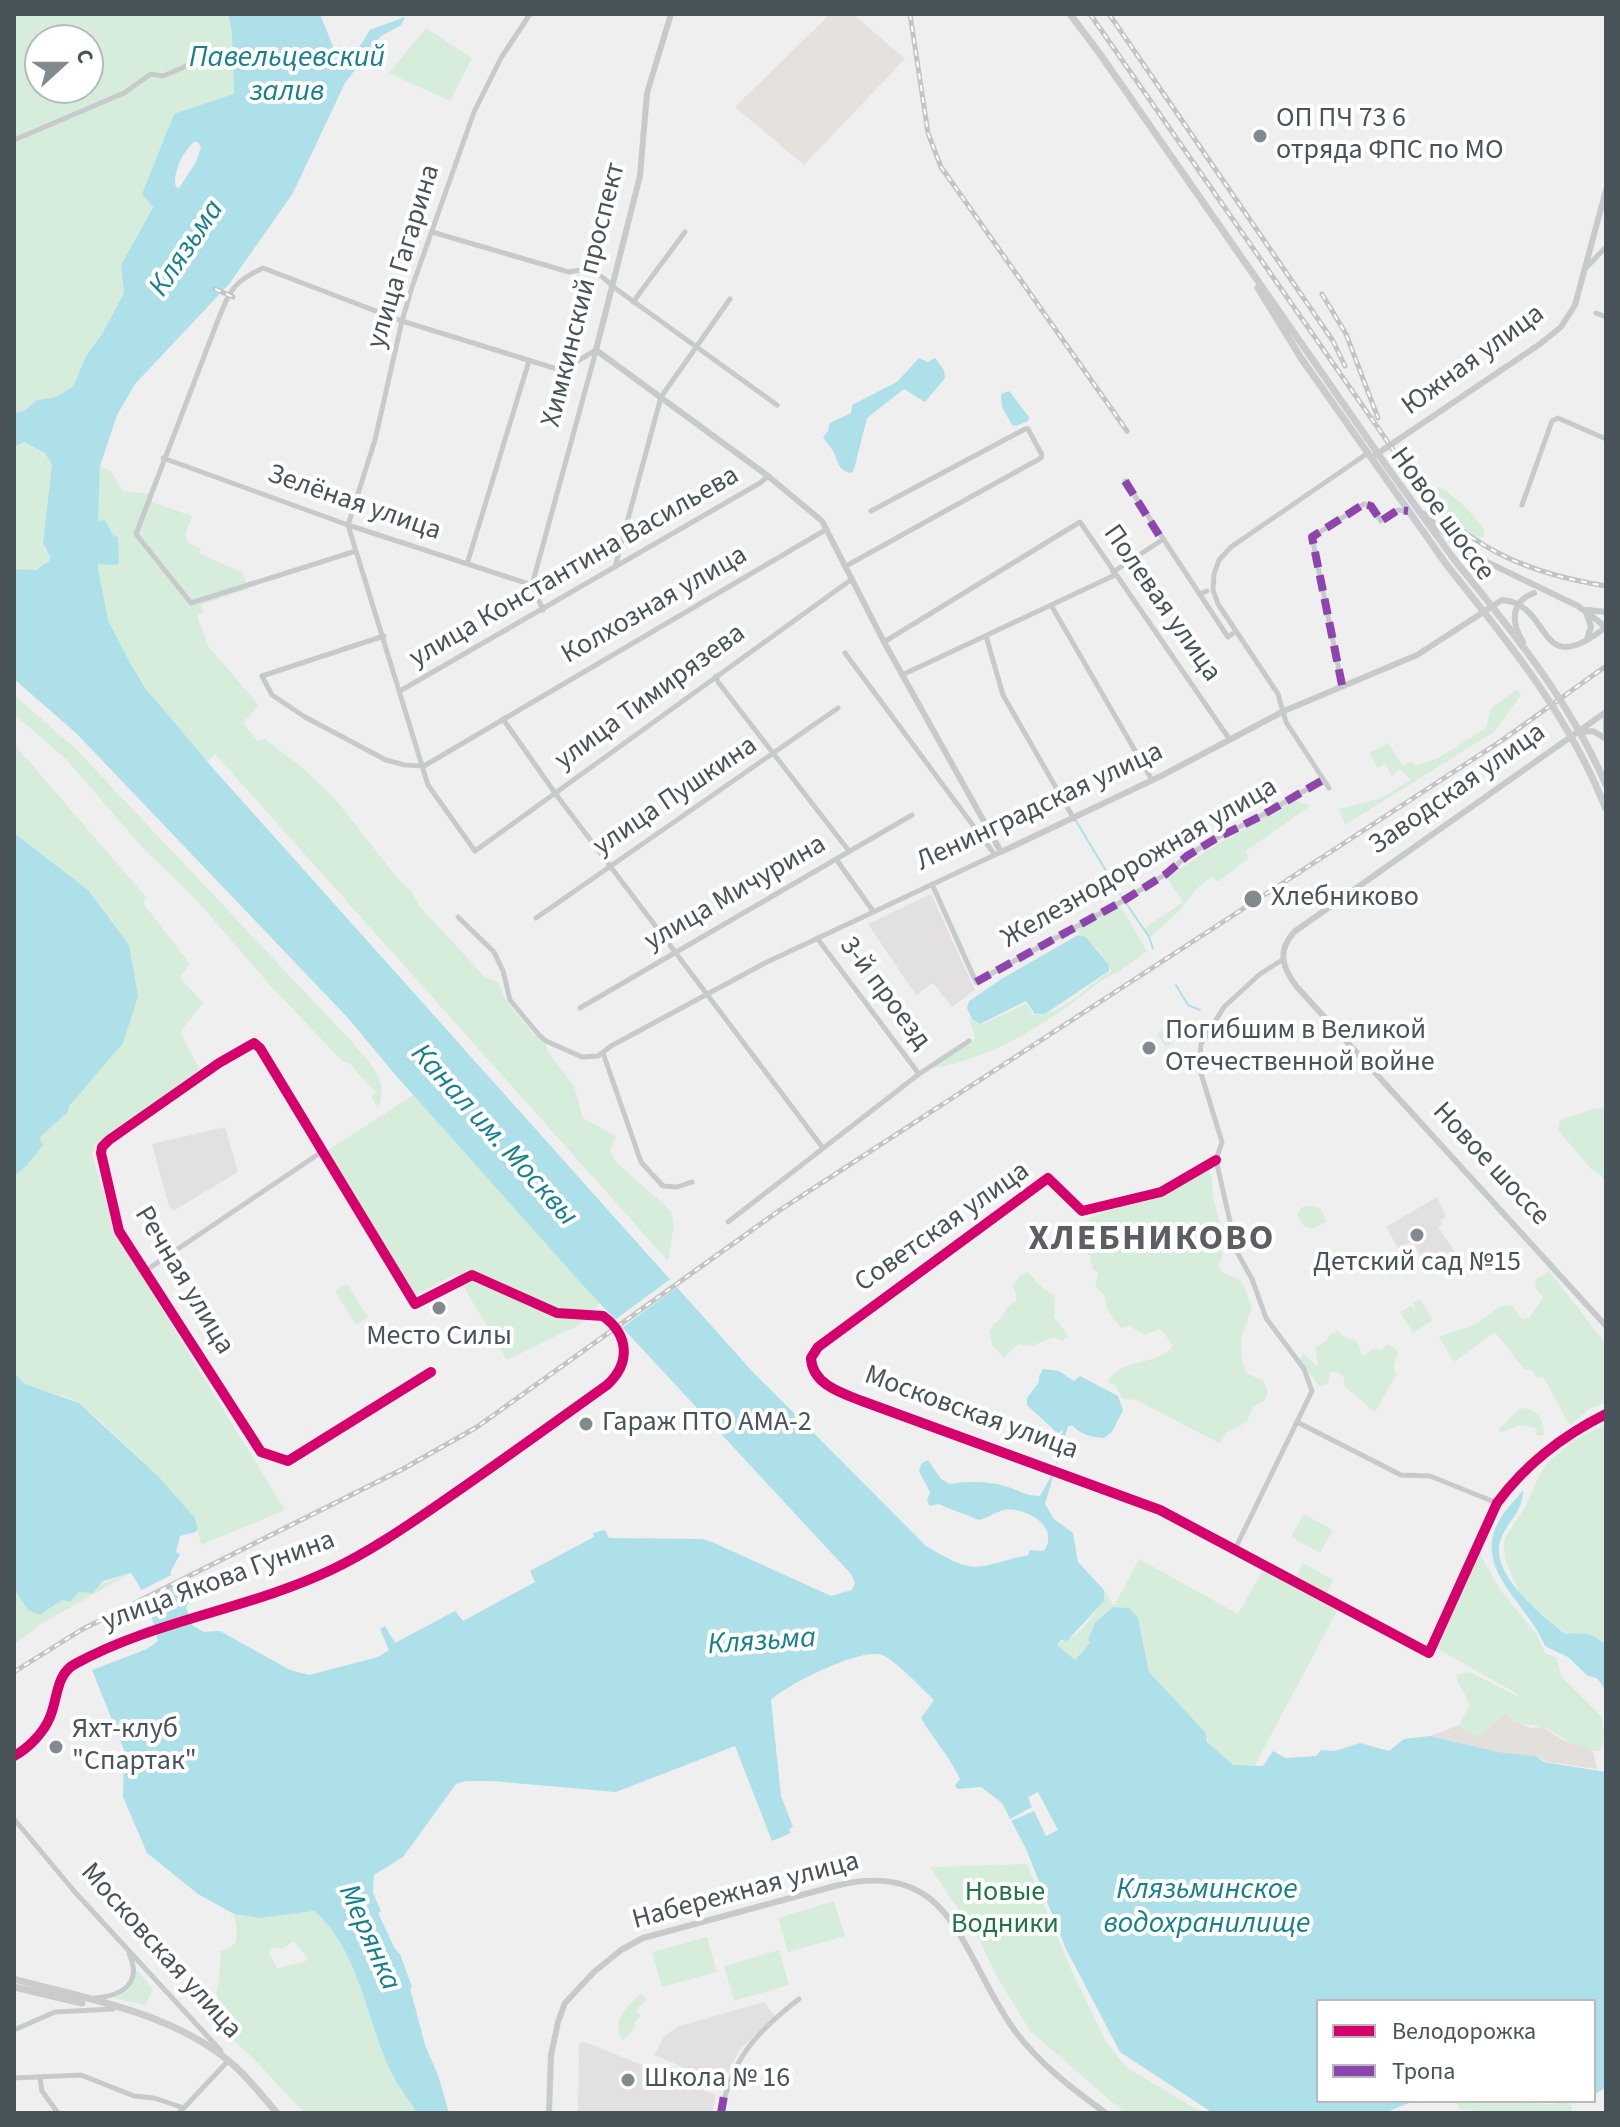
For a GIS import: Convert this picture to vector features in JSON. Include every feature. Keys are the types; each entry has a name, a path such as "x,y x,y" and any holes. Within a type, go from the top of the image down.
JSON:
{"main road":[{"name":"Новое шоссе","path":"1070,14 1281,312 1372,455 1552,702 1581,753 1606,809"},
{"name":"Новое шоссе","path":"1403,497 1408,511 1540,668 1578,727 1606,785"},
{"path":"14,1979 124,2010 183,2032 239,2071"},
{"path":"14,1987 124,2010"},
{"name":"Московская улица","path":"239,2071 277,2113"}],"street":[{"name":"улица Гагарина","path":"348,525 375,440 402,321 474,112 501,58 530,14"},
{"name":"Химкинский проспект","path":"532,585 640,176 647,93 671,14"},
{"path":"14,140 124,93 151,74 163,76 193,63"},
{"name":"Южная улица","path":"1372,455 1561,327 1575,305 1606,190"},
{"path":"432,232 569,272 579,269 600,275 777,405"},
{"path":"633,302 685,232"},
{"path":"1586,268 1606,247"},
{"path":"356,551 191,603 136,534 228,295 241,278 263,268 402,321 561,370 596,350 768,476 813,512 828,529 884,642 998,854"},
{"path":"615,568 661,397 730,299"},
{"path":"1596,313 1606,317"},
{"path":"467,564 529,361"},
{"path":"1522,505 1552,421 1558,418 1606,439"},
{"path":"846,566 1042,455 1027,428 871,511"},
{"path":"1329,788 1286,722 1278,694 1218,604 1213,590 1214,574 1219,560 1237,543 1372,455"},
{"name":"Зелёная улица","path":"163,458 348,525 532,585"},
{"name":"улица Константина Васильева","path":"400,691 768,476"},
{"path":"1125,481 1228,637 1235,632"},
{"path":"1342,685 1312,537 1364,504 1371,506 1381,521 1398,510 1403,497 1462,550 1584,609 1606,627 1586,642"},
{"path":"1398,510 1408,511"},
{"name":"Полевая улица","path":"884,642 1080,522 1230,740"},
{"path":"348,525 384,636 424,766 386,760 305,717 272,695 262,676 384,636"},
{"name":"Колхозная улица","path":"424,766 828,529"},
{"path":"902,675 1114,573 1162,540"},
{"name":"улица Тимирязева","path":"424,766 428,785 475,851 852,579"},
{"path":"532,585 543,610"},
{"path":"1199,594 1207,591"},
{"path":"1540,668 1519,636 1514,618 1521,600 1534,593 1556,596"},
{"name":"Ленинградская улица","path":"603,1053 706,993 817,938 1074,819 1284,711 1417,655 1494,603 1509,600 1522,606 1547,636 1561,647 1574,648 1586,642"},
{"path":"1051,605 1152,780"},
{"path":"1584,609 1606,612"},
{"path":"1584,609 1591,627 1586,642"},
{"path":"986,636 1003,695 1074,819"},
{"path":"845,653 998,854"},
{"path":"716,676 773,755 849,851"},
{"name":"улица Пушкина","path":"536,918 838,708"},
{"name":"Заводская улица","path":"1282,960 1287,940 1294,932 1606,712"},
{"path":"503,719 555,793 823,1148"},
{"path":"1606,720 1606,736"},
{"path":"1594,721 1606,736"},
{"path":"1577,733 1593,731 1606,736"},
{"name":"Железнодорожная улица","path":"932,884 976,982 1121,902 1215,839 1323,780"},
{"name":"улица Мичурина","path":"580,1008 912,815"},
{"name":"3-й проезд","path":"836,859 873,911"},
{"path":"458,917 494,952 503,971 510,1000 539,1035 582,1057 603,1053 641,1162 663,1186 677,1187 692,1182"},
{"name":"3-й проезд","path":"817,938 919,1074"},
{"path":"1235,1549 1312,1394 1311,1383 1304,1369 1266,1318 1252,1279 1239,1257 1216,1160 1222,1142 1199,1067 1201,1044 1212,1023 1232,998 1282,960"},
{"name":"Новое шоссе","path":"1282,960 1285,971 1297,987 1606,1326"},
{"path":"728,1222 919,1074 969,1041"},
{"name":"Речная улица","path":"323,1151 257,1045 248,1045 134,1121 102,1147 101,1153 117,1227 261,1452 288,1461 431,1372"},
{"path":"145,1271 323,1151"},
{"name":"улица Якова Гунина","path":"14,1756 33,1742 50,1718 62,1676 68,1668 136,1638 281,1591 331,1570 381,1543 607,1385 624,1361 622,1336 608,1319 598,1314 566,1314 521,1298 472,1275 415,1304 323,1151"},
{"name":"Советская улица","path":"818,1378 811,1358 818,1347 1048,1178 1082,1211 1161,1192 1216,1160"},
{"name":"Московская улица","path":"818,1378 836,1391 1160,1510 1429,1653 1497,1503"},
{"path":"1297,1422 1401,1475 1430,1476 1497,1503 1535,1461 1606,1414"},
{"name":"Московская улица","path":"14,1819 35,1847 239,2071"},
{"name":"Набережная улица","path":"549,2113 550,2069 561,2012 573,1993 621,1950 643,1938 835,1886 885,1879 912,1888 939,1906 955,1927 983,1979 1022,2039 1053,2073 1106,2113"},
{"path":"82,1998 115,1995 131,1982 133,1966 122,1943"},
{"path":"721,2113 725,2090 740,2056 799,1999"},
{"path":"14,2030 63,2010 113,2009"},
{"path":"14,2078 81,2075 134,2096 154,2098 182,2111 228,2061"},
{"path":"40,2078 42,2091 58,2113"}],"shaded area":[{"path":"830,14 853,14 905,59 804,165 735,107"},
{"path":"931,894 975,990 952,1007 933,983 916,995 868,924"},
{"path":"225,1127 238,1172 173,1211 152,1144"},
{"name":"Детский сад №15","path":"1437,1197 1446,1217 1440,1220 1442,1224 1438,1227 1457,1255 1432,1271 1412,1242 1398,1248 1386,1227"},
{"path":"764,2002 775,2016 739,2050 723,2084 654,2055 664,2037 677,2027"},
{"name":"Школа № 16","path":"585,2042 716,2095 712,2113 578,2113 579,2043"}],"green space":[{"path":"22,14 228,14 232,34 234,95 174,115 142,194 153,206 121,265 124,293 102,334 86,356 73,387 55,397 37,400 24,411 14,413 14,18"},
{"path":"426,28 472,58 450,101 389,73"},
{"path":"24,442 45,453 52,465 44,548 50,557 40,568 30,571 14,569 14,447"},
{"path":"100,466 111,471 123,491 151,494 152,502 192,516 185,535 189,544 201,548 199,553 243,573 248,589 201,605 204,612 197,615 208,646 259,705 243,723 258,741 265,739 304,769 335,799 411,891 421,908 485,977 498,982 505,999 533,1034 546,1044 548,1052 574,1086 583,1118 616,1136 610,1151 616,1162 671,1211 674,1226 668,1261 215,754 207,762 139,677 108,620 99,583 96,524"},
{"path":"1440,487 1470,513 1485,531 1484,536 1474,536 1440,507 1431,494 1433,489"},
{"path":"1517,689 1521,695 1494,732 1345,825 1339,809 1379,799 1411,780 1400,769 1392,776 1385,764 1378,768 1369,753 1388,743 1403,766 1438,758 1486,728 1491,708"},
{"path":"14,695 75,748 353,1043 377,1073 382,1090 378,1109 371,1096 376,1093 350,1064 342,1061 267,982 200,904 141,846 67,760 14,714"},
{"path":"14,744 147,898 143,903 190,964 180,977 203,1003 180,1032 200,1070 94,1146 92,1153 114,1231 285,1510 201,1545 195,1518 158,1476 97,1418 72,1399 28,1386 14,1374 14,1176 39,1138 68,1112 88,890 14,833"},
{"path":"1294,800 1310,806 1246,851 1248,859 1218,882 1213,876 1196,889 1178,912 1149,938 1143,929 1183,902 1167,878 1211,848"},
{"path":"1120,905 1147,951 1024,1035 968,1059 929,1069 975,1038 969,1018 981,1025 1027,1003 1033,1015 1054,1011 1111,971 1096,947 1073,931"},
{"path":"1182,1016 1190,1022 1191,1030 1166,1047 1157,1034"},
{"path":"413,1095 600,1303 581,1324 507,1360 456,1274 416,1295 365,1226 321,1155"},
{"path":"1606,1108 1606,1180 1590,1168 1558,1130 1560,1120"},
{"path":"1204,1168 1212,1177 1213,1198 1220,1223 1210,1236 1223,1254 1218,1266 1223,1273 1239,1279 1252,1307 1241,1340 1242,1362 1247,1374 1263,1380 1268,1392 1265,1400 1253,1407 1247,1422 1228,1432 1219,1443 1136,1400 1123,1399 1115,1385 1107,1382 1122,1368 1159,1356 1173,1345 1160,1329 1144,1335 1130,1326 1121,1328 1108,1312 1104,1295 1095,1286 1098,1273 1092,1268 1090,1256 1076,1246 1079,1232 1098,1213 1173,1191"},
{"path":"1302,1207 1321,1209 1327,1222 1312,1229 1304,1226 1297,1214"},
{"path":"1549,1271 1606,1344 1606,1402 1589,1409 1570,1426 1544,1378 1524,1369 1495,1332 1454,1362 1439,1337 1477,1323 1506,1305 1512,1305 1522,1319 1529,1318 1543,1298 1535,1280"},
{"path":"1028,1272 1055,1297 1054,1317 1069,1337 1062,1341 1054,1337 1031,1346 1018,1344 1004,1358 992,1345 989,1332 1007,1307 1017,1299 1013,1285"},
{"path":"347,1284 368,1317 356,1325 335,1291"},
{"path":"1420,1299 1433,1320 1413,1333 1400,1312 1411,1305 1417,1314 1413,1303"},
{"path":"1338,1331 1344,1337 1357,1341 1363,1357 1373,1349 1381,1350 1388,1344 1398,1351 1394,1367 1396,1375 1375,1412 1345,1387 1344,1378 1338,1372 1330,1372 1328,1384 1319,1386 1299,1360 1303,1353 1318,1367 1315,1347"},
{"path":"1525,1408 1540,1417 1544,1435 1537,1435 1536,1428 1521,1425 1502,1432 1498,1430 1519,1409"},
{"path":"1606,1424 1606,1645 1588,1635 1566,1634 1520,1595 1505,1559 1504,1544 1505,1537 1523,1511 1548,1462 1574,1440"},
{"path":"1304,1514 1333,1530 1320,1553 1291,1537"},
{"path":"1480,1554 1501,1591 1537,1635 1545,1653 1557,1658 1561,1676 1601,1716 1605,1736 1600,1751 1579,1747 1547,1729 1517,1722 1506,1713 1480,1735 1466,1733 1459,1725 1469,1706 1456,1675 1470,1672 1519,1695 1436,1648"},
{"path":"1139,1559 1238,1614 1264,1568 1338,1609 1254,1767 1232,1765 1219,1756 1206,1733 1149,1672 1138,1618 1090,1643 1075,1661 1057,1646 1074,1636 1089,1621 1101,1602 1104,1590 1114,1606"},
{"path":"1303,1563 1333,1580 1327,1593 1296,1576"},
{"path":"131,1573 41,1624 14,1645 14,1589 28,1610 40,1615 62,1600 70,1602 79,1592"},
{"name":"Новые Водники","path":"1027,1864 1106,2042 1126,2067 1203,2113 1125,2113 1030,2031 979,1940 930,1867"},
{"path":"834,1901 845,1936 788,1952 778,1918"},
{"path":"314,1911 329,1926 351,1963 388,2066 417,2113 304,2113 254,2059 218,2026 220,2009 216,1992 220,1952 235,1944 234,1914 260,1918","holes":["293,1941 307,1957 305,1962 277,1968 269,1953 272,1948 284,1948"]},
{"path":"707,1937 717,1972 662,1987 652,1952"},
{"path":"779,1950 789,1985 734,2001 724,1966"},
{"path":"137,1970 153,1989 146,2005 112,1998 129,1988"},
{"path":"641,1993 647,1999 636,2011 641,2016 623,2041 619,2034 619,2021"},
{"path":"1456,2103 1571,2103 1572,2113 1491,2113 1460,2109"}],"sand":[{"path":"1506,1713 1514,1721 1531,1728 1542,1727 1563,1740 1593,1751 1597,1769 1548,1762 1536,1756 1499,1752 1430,1736 1459,1725 1466,1733 1480,1735"}],"water":[{"name":"Клязьминское водохранилище","path":"228,14 320,14 340,64 358,49 370,30 405,17 401,25 381,36 345,83 293,193 230,283 135,384 117,415 100,466 98,521 105,520 114,537 118,536 119,563 98,564 98,569 108,620 146,689 211,766 751,1370 926,1546 956,1562 976,1567 1028,1555 1030,1550 1044,1551 1048,1534 1044,1526 1022,1511 1004,1510 979,1520 938,1504 930,1506 927,1501 930,1492 919,1471 921,1464 928,1460 941,1479 950,1484 994,1484 1040,1496 1055,1468 1059,1437 1063,1432 1055,1431 1027,1405 1027,1398 1039,1382 1043,1369 1059,1371 1074,1381 1080,1376 1118,1396 1123,1410 1112,1432 1104,1438 1087,1435 1068,1426 1045,1504 1054,1519 1073,1533 1078,1562 1104,1590 1104,1601 1067,1641 1061,1640 1057,1645 1075,1660 1090,1643 1088,1640 1095,1623 1113,1607 1129,1608 1138,1618 1149,1672 1206,1733 1207,1742 1233,1765 1263,1766 1273,1751 1286,1758 1316,1756 1321,1750 1335,1751 1360,1743 1389,1751 1404,1739 1430,1736 1499,1752 1536,1756 1544,1762 1606,1772 1606,2087 1596,2094 1596,1999 1316,1999 1316,2103 1409,2103 1384,2113 1213,2113 1120,2052 1066,1949 1026,1849 1002,1803 981,1787 957,1789 955,1785 960,1779 956,1771 921,1718 934,1700 902,1669 882,1655 872,1654 842,1662 808,1677 771,1700 781,1796 793,1827 789,1829 791,1833 772,1841 735,1746 616,1792 492,1781 456,1784 403,1857 374,1875 373,1893 381,1911 378,1913 400,1954 412,1987 425,2045 449,2113 417,2113 388,2066 350,1962 328,1925 314,1911 260,1918 234,1914 198,1894 147,1853 123,1797 124,1750 92,1670 147,1649 158,1641 154,1623 131,1573 103,1581 93,1593 79,1592 70,1602 62,1600 40,1615 28,1610 14,1589 14,1373 25,1384 79,1403 158,1476 195,1518 198,1528 196,1532 180,1536 176,1552 180,1554 170,1573 185,1589 189,1603 186,1607 193,1626 204,1632 220,1631 290,1670 309,1675 378,1657 389,1650 380,1629 385,1626 395,1643 455,1611 463,1621 535,1582 530,1571 594,1537 593,1533 605,1530 609,1538 702,1539 831,1596 852,1590 855,1583 851,1574 581,1283 348,1018 76,733 14,679 14,569 36,570 49,561 43,543 52,465 45,453 24,442 14,447 14,413 24,411 37,400 55,397 73,387 86,356 124,293 121,265 153,207 142,194 174,114 234,94 232,34","holes":["194,142 201,147 196,162 179,188 176,187 177,169 182,157"]},
{"path":"919,358 928,362 935,358 944,370 945,378 925,402 904,389 867,418 854,469 852,473 843,470 823,437 830,423 851,413 852,405 897,382"},
{"path":"1009,391 1029,417 1028,421 1016,426 1012,425 1002,407 1001,394"},
{"path":"14,833 88,890 129,945 138,996 123,1043 69,1106 68,1112 39,1138 43,1145 14,1176"},
{"path":"1078,935 1086,937 1109,965 1109,971 1045,1014 1035,1014 1026,1001 980,1024 972,1019 967,1008 969,1001"},
{"path":"1523,1490 1519,1508 1503,1534 1499,1548 1501,1562 1518,1590 1565,1634 1587,1634 1606,1645 1606,1691 1597,1678 1588,1676 1568,1657 1545,1646 1497,1570 1492,1554 1493,1537 1500,1519"}],"pier":[{"path":"673,1277 680,1285 619,1330 612,1322"},
{"path":"175,1573 183,1582 142,1603 138,1592"},
{"path":"1038,1792 1058,1830 1046,1836 1034,1811 1010,1819 1032,1807 1028,1797"}],"waterway":[{"path":"1076,821 1120,894"},
{"path":"1126,903 1149,937 1153,949"},
{"path":"1176,985 1188,1005 1200,1010"}],"railway":[{"path":"910,14 928,133 941,167 1127,431"},
{"path":"1090,14 1426,497 1465,532 1507,558 1554,575 1606,586"},
{"path":"1109,14 1333,341 1345,366"},
{"path":"215,289 233,297"},
{"path":"1322,294 1346,334 1378,418"},
{"path":"14,1672 81,1630 403,1469 477,1427 780,1210 1501,741 1606,666"}],"marked path":[{"path":"1125,481 1162,540"},
{"path":"1342,685 1312,537 1364,504 1371,506 1381,521 1398,510 1408,511"},
{"path":"976,982 1121,902 1215,839 1323,780"},
{"path":"721,2113 725,2090"}],"cycle path":[{"path":"14,1756 44,1728 53,1710 61,1680 75,1664 137,1636 300,1583 359,1555 439,1504 607,1385 623,1359 622,1340 603,1316 557,1313 472,1275 415,1304 260,1048 254,1043 219,1063 109,1140 101,1153 119,1231 261,1452 288,1461 431,1372"},
{"path":"1216,1160 1161,1192 1082,1211 1048,1178 818,1347 811,1358 816,1375 837,1391 854,1398 1160,1510 1429,1653 1497,1503 1546,1452 1606,1414"}],"place":[{"name":"ОП ПЧ 73 6 отряда ФПС по МО","path":"1260,136"},
{"name":"Хлебниково","path":"1253,899"},
{"name":"Погибшим в Великой Отечественной войне","path":"1149,1048"},
{"name":"Детский сад №15","path":"1417,1235"},
{"name":"Место Силы","path":"439,1308"},
{"name":"Гараж ПТО АМА-2","path":"586,1424"},
{"name":"Яхт-клуб \"Спартак\"","path":"56,1747"},
{"name":"Школа № 16","path":"628,2080"}],"district":[{"name":"ХЛЕБНИКОВО","path":"1152,1241"}],"water label":[{"name":"Павельцевский залив","path":"287,76"},
{"name":"Клязьма","path":"188,249"},
{"name":"Канал им. Москвы","path":"493,1136"},
{"name":"Клязьма","path":"762,1643"},
{"name":"Мерянка","path":"368,1938"}]}
